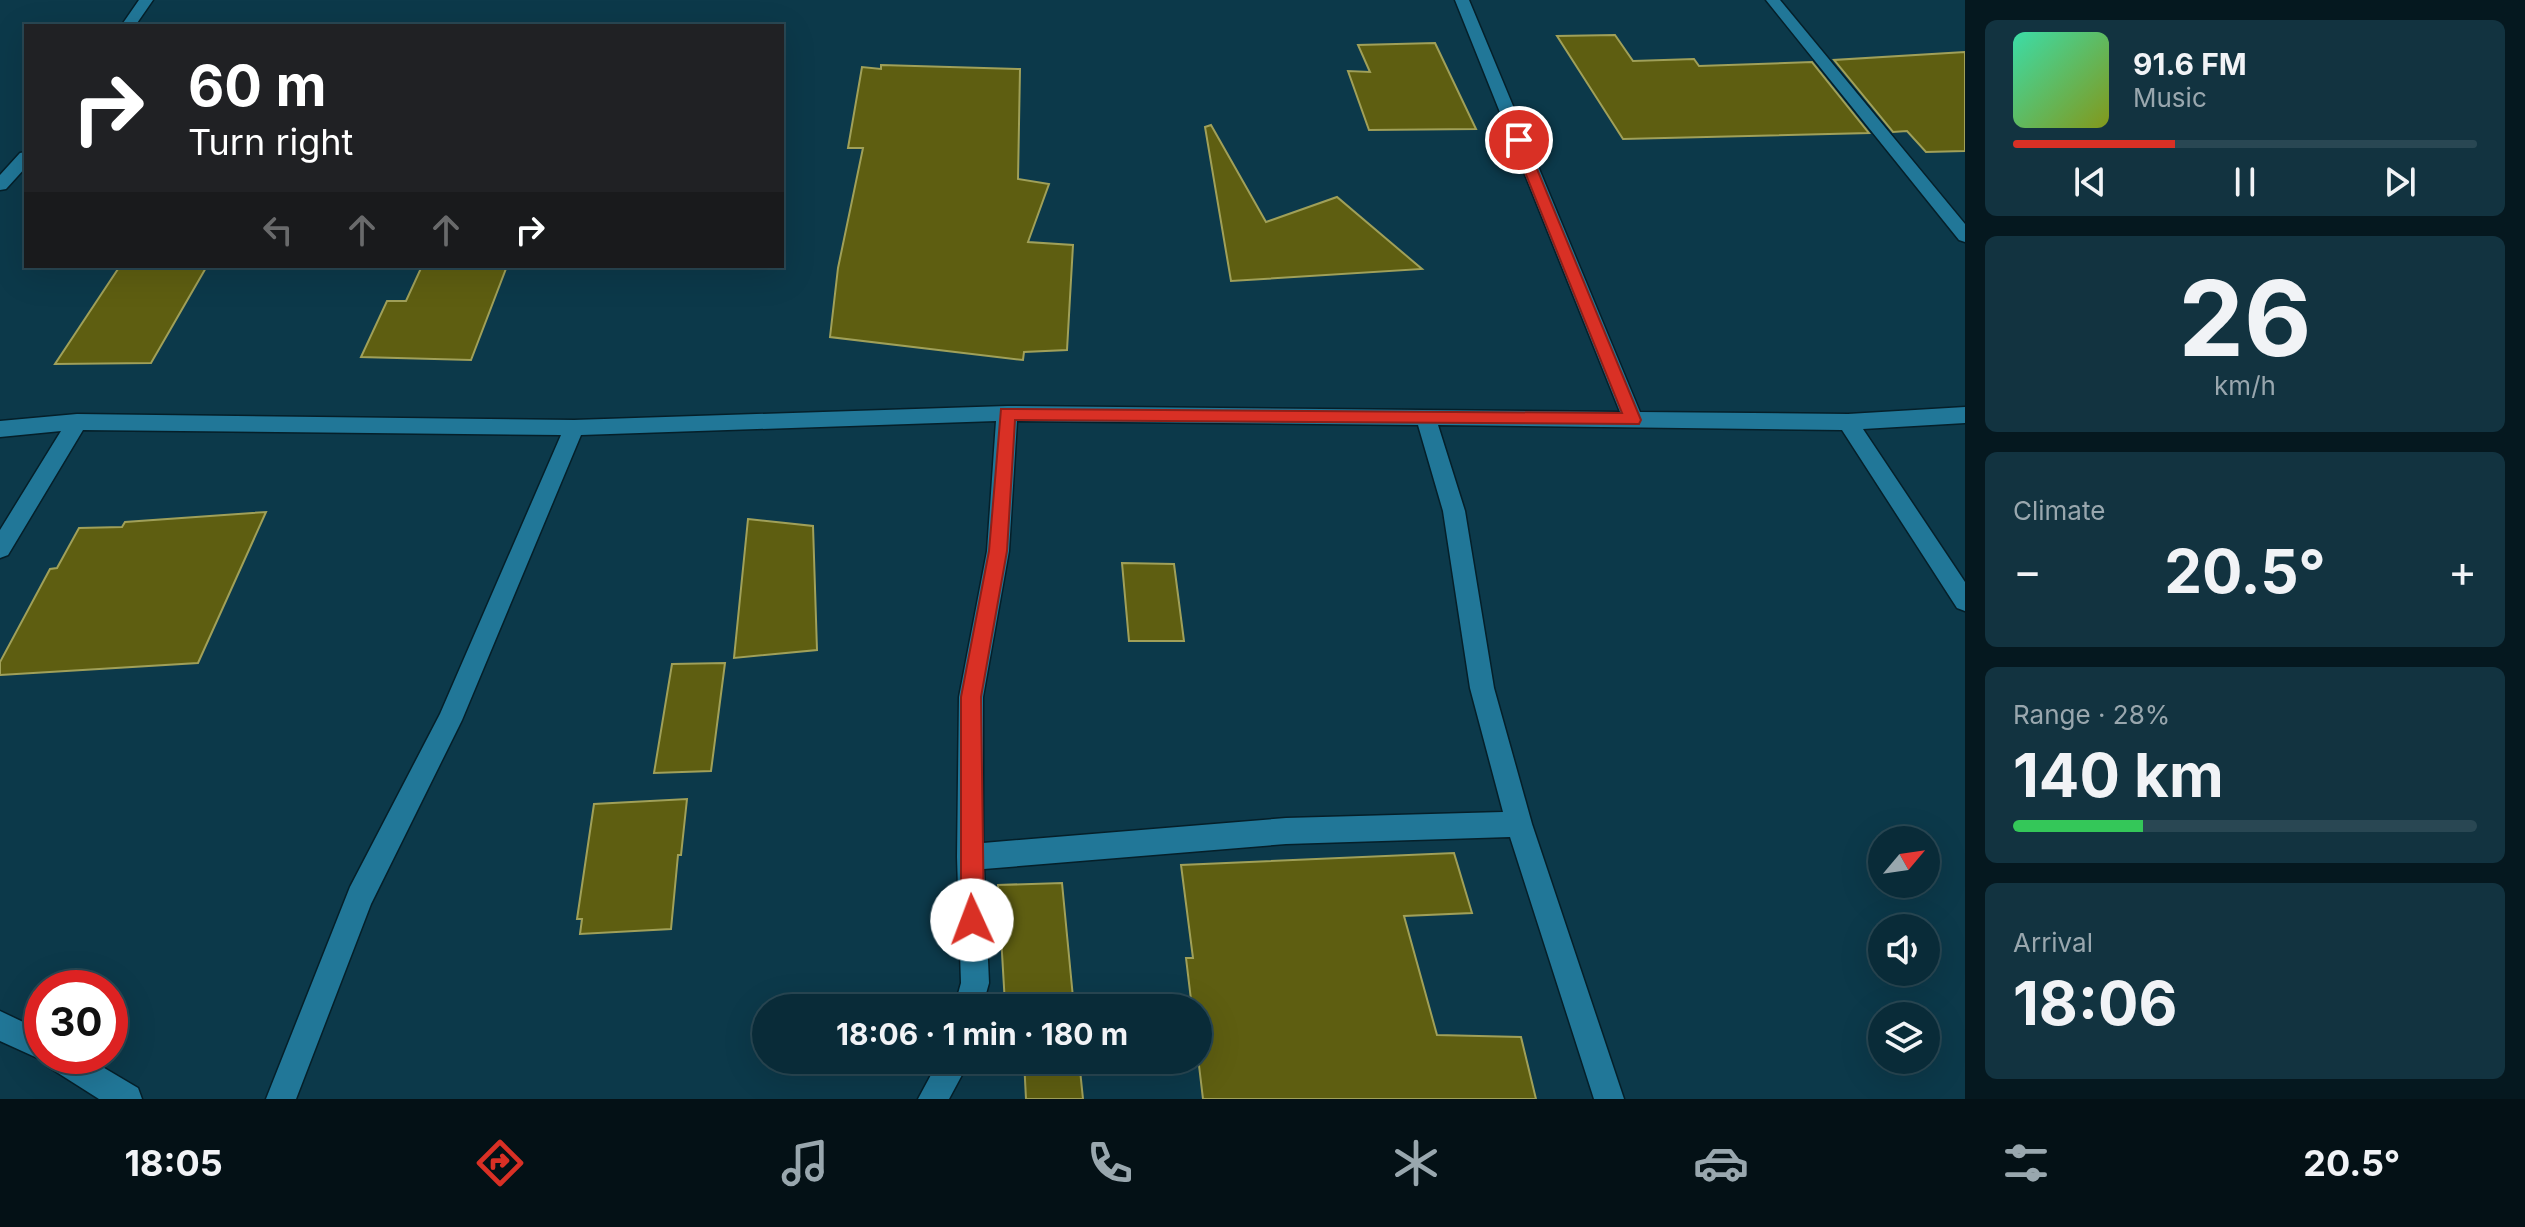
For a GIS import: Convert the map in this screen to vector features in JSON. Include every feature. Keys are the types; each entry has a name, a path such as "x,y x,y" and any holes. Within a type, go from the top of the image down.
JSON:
{"street":[{"path":"129,24 146,0"},
{"path":"1462,0 1633,420"},
{"path":"1773,0 1965,236"},
{"path":"0,185 24,159"},
{"path":"972,994 975,983 970,857 971,697 998,551 1007,413"},
{"path":"0,429 77,422 574,428 1007,413 1848,422 1965,415"},
{"path":"1426,418 1454,511 1482,688 1519,824 1609,1099"},
{"path":"0,549 77,422"},
{"path":"1848,422 1965,601"},
{"path":"281,1099 360,897 450,720 574,428"},
{"path":"970,857 1286,831 1519,824"},
{"path":"0,1025 24,1038"},
{"path":"89,1074 127,1099"},
{"path":"933,1099 947,1074"}],"building":[{"path":"1615,35 1633,61 1694,59 1699,66 1812,62 1869,133 1623,139 1557,36"},
{"path":"1435,43 1476,129 1369,130 1348,71 1370,72 1358,45"},
{"path":"1965,52 1965,151 1926,152 1907,131 1893,132 1834,60"},
{"path":"881,65 1020,69 1018,179 1049,184 1028,242 1073,245 1067,350 1024,352 1023,360 830,337 838,268 863,148 848,148 862,67 881,69"},
{"path":"1211,125 1266,222 1337,197 1422,269 1231,281 1205,127"},
{"path":"119,268 206,268 151,363 55,364"},
{"path":"421,268 506,268 471,360 361,357 387,301 406,301"},
{"path":"266,512 198,663 0,675 0,662 50,569 57,568 79,528 122,527 125,522"},
{"path":"748,519 813,526 817,650 734,658"},
{"path":"1122,563 1174,564 1184,641 1129,641"},
{"path":"725,663 711,771 654,773 672,664"},
{"path":"687,799 671,929 580,934 582,919 577,919 594,804"},
{"path":"1454,853 1472,913 1404,916 1437,1035 1521,1037 1536,1099 1203,1099 1200,1074 1212,1074 1212,994 1190,994 1186,958 1193,958 1181,865"},
{"path":"1062,883 1073,994 1004,994 998,885"},
{"path":"1025,1074 1080,1074 1083,1099 1026,1099"}],"route":[{"path":"972,920 971,697 998,551 1007,413 1633,420 1519,140"}]}
